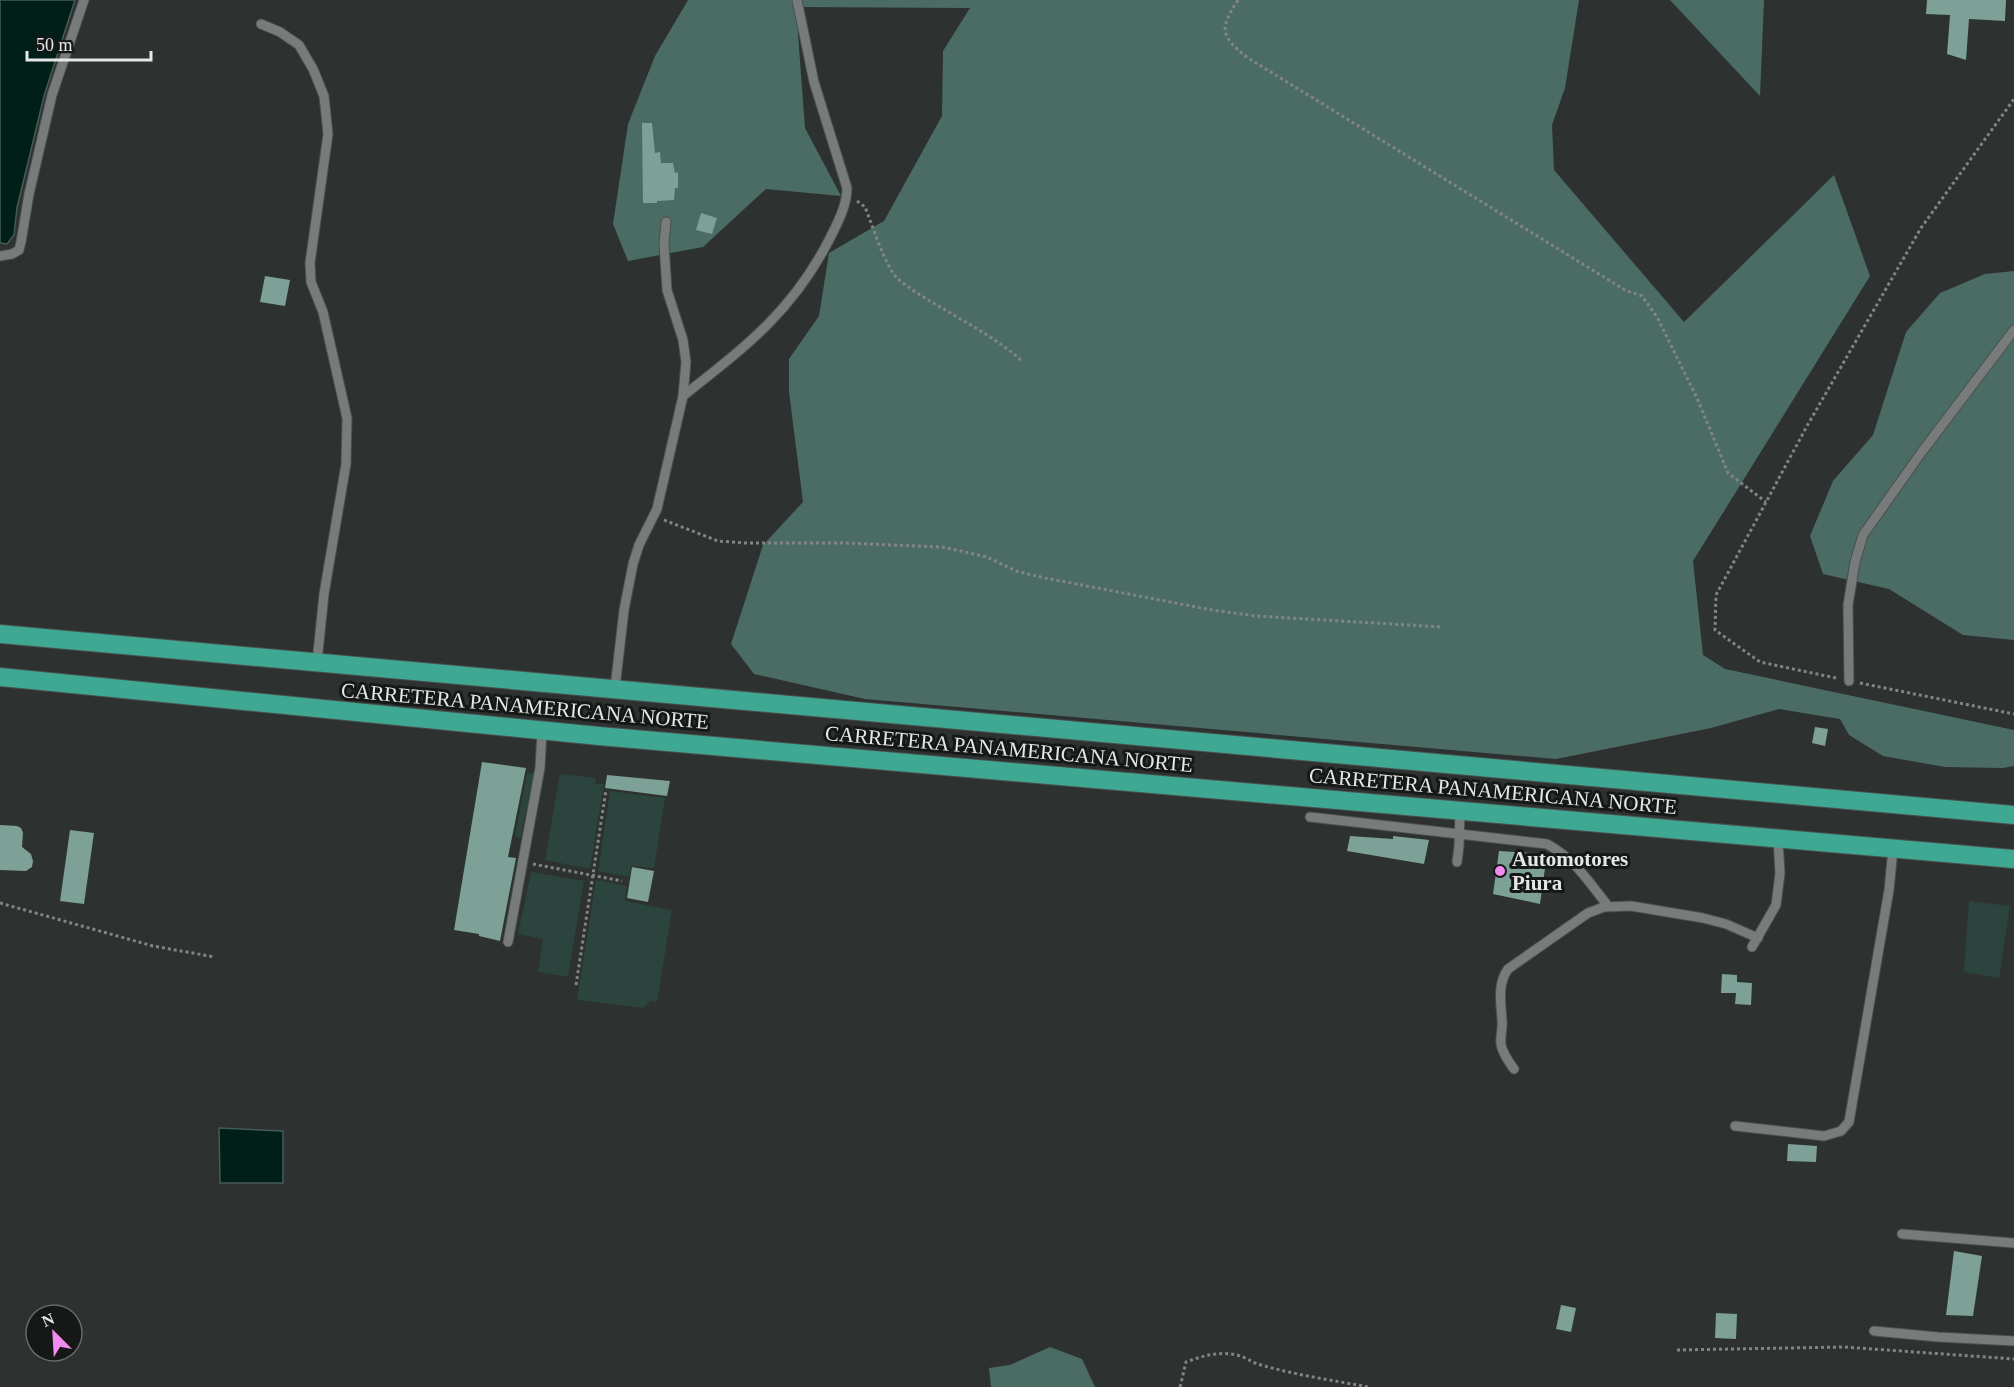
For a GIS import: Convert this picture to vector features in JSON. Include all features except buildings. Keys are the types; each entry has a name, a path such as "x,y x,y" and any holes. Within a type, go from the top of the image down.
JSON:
{"highway":[{"name":"CARRETERA PANAMERICANA NORTE","path":"0,634 2014,815"},
{"name":"CARRETERA PANAMERICANA NORTE","path":"0,677 542,730 2014,859"}],"lane":[{"path":"0,256 19,250 52,95 84,0"},
{"path":"683,396 748,345 784,308 810,275 838,222 847,198 847,188 814,82 797,0"},
{"path":"261,24 280,32 299,45 314,69 324,96 328,134 309,263 311,282 323,312 347,418 346,464 324,594 317,662"},
{"path":"615,688 624,610 633,564 662,491 683,396 686,362 683,340 667,290 664,244 666,222"},
{"path":"1849,681 1848,605 1855,562 1863,535 1921,453 2014,330"},
{"path":"508,942 540,768 542,730"},
{"path":"1457,862 1460,811"},
{"path":"1310,817 1460,832 1547,844 1564,854 1580,870 1608,906"},
{"path":"1752,947 1776,905 1779,895 1778,839"},
{"path":"1735,1126 1824,1136 1841,1131 1849,1122 1889,890 1893,849"},
{"path":"1514,1070 1501,1044 1503,1022 1500,993 1505,973 1588,913 1608,906 1631,906 1703,918 1725,924 1758,938"},
{"path":"1902,1234 2014,1243"},
{"path":"1874,1330 1938,1337 2014,1341"}],"path":[{"path":"1238,0 1225,20 1225,34 1233,46 1248,58 1625,290 1642,296 1658,317 1697,398 1728,473 1766,502"},
{"path":"2014,99 1921,228 1807,426 1716,595 1715,630 1760,662 2014,714"},
{"path":"847,198 856,200 864,207 896,277 921,296 1004,346 1023,362"},
{"path":"654,516 718,541 942,547 987,557 1016,571 1045,578 1212,610 1256,616 1442,627"},
{"path":"576,985 606,790"},
{"path":"523,862 622,881"},
{"path":"0,903 153,946 215,957"},
{"path":"1677,1350 1844,1347 2014,1359"},
{"path":"1180,1387 1186,1362 1203,1356 1219,1354 1238,1355 1266,1366 1306,1376 1368,1387"}],"shaded area":[{"path":"0,0 75,0 44,96 17,208 14,235 7,244 0,243"},
{"path":"688,0 1579,0 1565,88 1552,125 1554,170 1684,322 1834,175 1870,276 1693,561 1703,655 1725,669 2014,730 2014,766 2003,768 1945,767 1883,756 1849,735 1840,719 1779,709 1711,728 1556,759 865,699 754,674 731,644 763,545 803,502 789,392 789,359 819,316 829,253 884,221 942,116 943,51 970,8 796,7 805,128 841,196 766,189 703,247 628,261 613,224 628,124 655,56"},
{"path":"1670,0 1764,0 1760,96"},
{"path":"2014,271 2014,640 1963,635 1889,589 1823,574 1810,536 1833,481 1873,435 1906,332 1940,293 1985,274"},
{"path":"527,773 534,774 520,839 515,836"},
{"path":"560,774 596,778 595,784 604,784 590,869 545,860"},
{"path":"610,791 665,798 654,868 631,866 629,877 598,871"},
{"path":"531,872 584,881 568,977 538,972 543,939 518,934"},
{"path":"596,880 627,886 625,901 672,910 657,1002 651,1001 643,1008 577,1000"},
{"path":"1969,901 2010,906 1999,978 1964,972"},
{"path":"219,1128 283,1131 283,1183 220,1183"},
{"path":"1050,1347 1082,1359 1095,1387 991,1387 989,1368 1010,1365"}],"place":[{"name":"Automotores Piura","path":"1500,871"}]}
